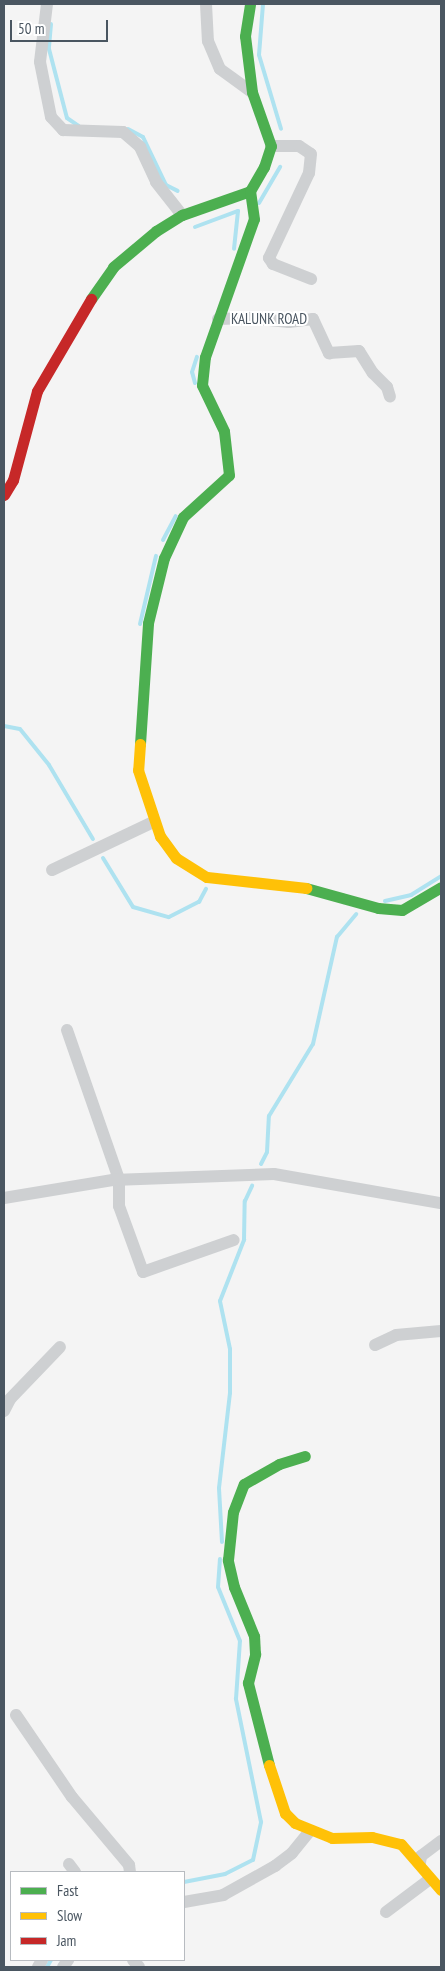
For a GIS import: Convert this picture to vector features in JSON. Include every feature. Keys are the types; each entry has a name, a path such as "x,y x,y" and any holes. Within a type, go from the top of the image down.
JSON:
{"street":[{"path":"47,4 40,62 51,117 63,130 123,132 140,147 156,182 182,215"},
{"path":"206,4 208,41 220,69 252,92"},
{"path":"250,4 245,36 252,92 271,146 250,191 254,219 205,356 202,385 224,431 229,475 183,517 164,558 148,623 136,756 153,822 176,858 207,877 312,889 384,908 402,910 441,887"},
{"path":"271,146 299,146 311,154 309,173 269,258 272,264 311,279"},
{"path":"4,495 13,480 37,391 76,322 113,267 156,231 182,215 250,191"},
{"name":"KALUNK ROAD","path":"218,319 250,318 290,322 313,319 329,353 359,351 390,397"},
{"path":"52,870 153,822"},
{"path":"67,1030 119,1179 119,1206 143,1272 234,1240"},
{"path":"4,1198 119,1179 274,1174 441,1203"},
{"path":"375,1345 396,1335 441,1331"},
{"path":"4,1408 60,1346"},
{"path":"306,1456 279,1464 244,1484 233,1512 228,1560 234,1588 254,1636 255,1654 248,1684 273,1779 284,1813 310,1832 332,1838 372,1837 393,1842 407,1848 420,1863 430,1879 441,1890"},
{"path":"16,1715 72,1797 129,1865 130,1871"},
{"path":"185,1902 223,1895 275,1866 292,1853 310,1832"},
{"path":"420,1863 421,1856 441,1841"},
{"path":"67,1871 69,1864 74,1871"},
{"path":"386,1912 430,1879"}],"waterway":[{"path":"263,4 259,55 281,129"},
{"path":"51,24 49,49 67,118 79,126"},
{"path":"128,129 143,137 166,185 178,191"},
{"path":"259,203 280,167"},
{"path":"195,227 238,211 234,249"},
{"path":"195,383 192,372 197,357"},
{"path":"163,540 176,516"},
{"path":"140,624 156,556"},
{"path":"4,726 20,729 49,765 93,839"},
{"path":"103,858 133,907 169,917 199,902 206,889"},
{"path":"385,901 411,895 441,876"},
{"path":"261,1164 267,1152 269,1116 313,1044 337,937 356,914"},
{"path":"222,1542 219,1488 230,1393 230,1349 220,1301 244,1240 245,1201 252,1186"},
{"path":"185,1882 225,1874 253,1860 261,1822 236,1699 240,1641 218,1587 220,1559"},
{"path":"47,1967 50,1961"}],"traffic: fast":[{"path":"91,299 113,267 156,231 182,215 250,191 264,167 271,146 252,92 245,36 250,4"},
{"path":"140,744 148,623 164,558 183,517 229,475 224,431 202,385 205,357 254,219 250,191"},
{"path":"306,888 378,908 402,910 441,887"},
{"path":"269,1765 248,1683 255,1654 254,1636 234,1587 228,1560 233,1512 244,1484 279,1464 305,1456"}],"traffic: slow":[{"path":"140,744 138,770 160,836 176,858 207,877 306,888"},
{"path":"269,1765 285,1813 295,1823 332,1838 372,1837 401,1844 441,1890"}],"traffic: jam":[{"path":"4,495 13,480 37,391 91,299"}]}
